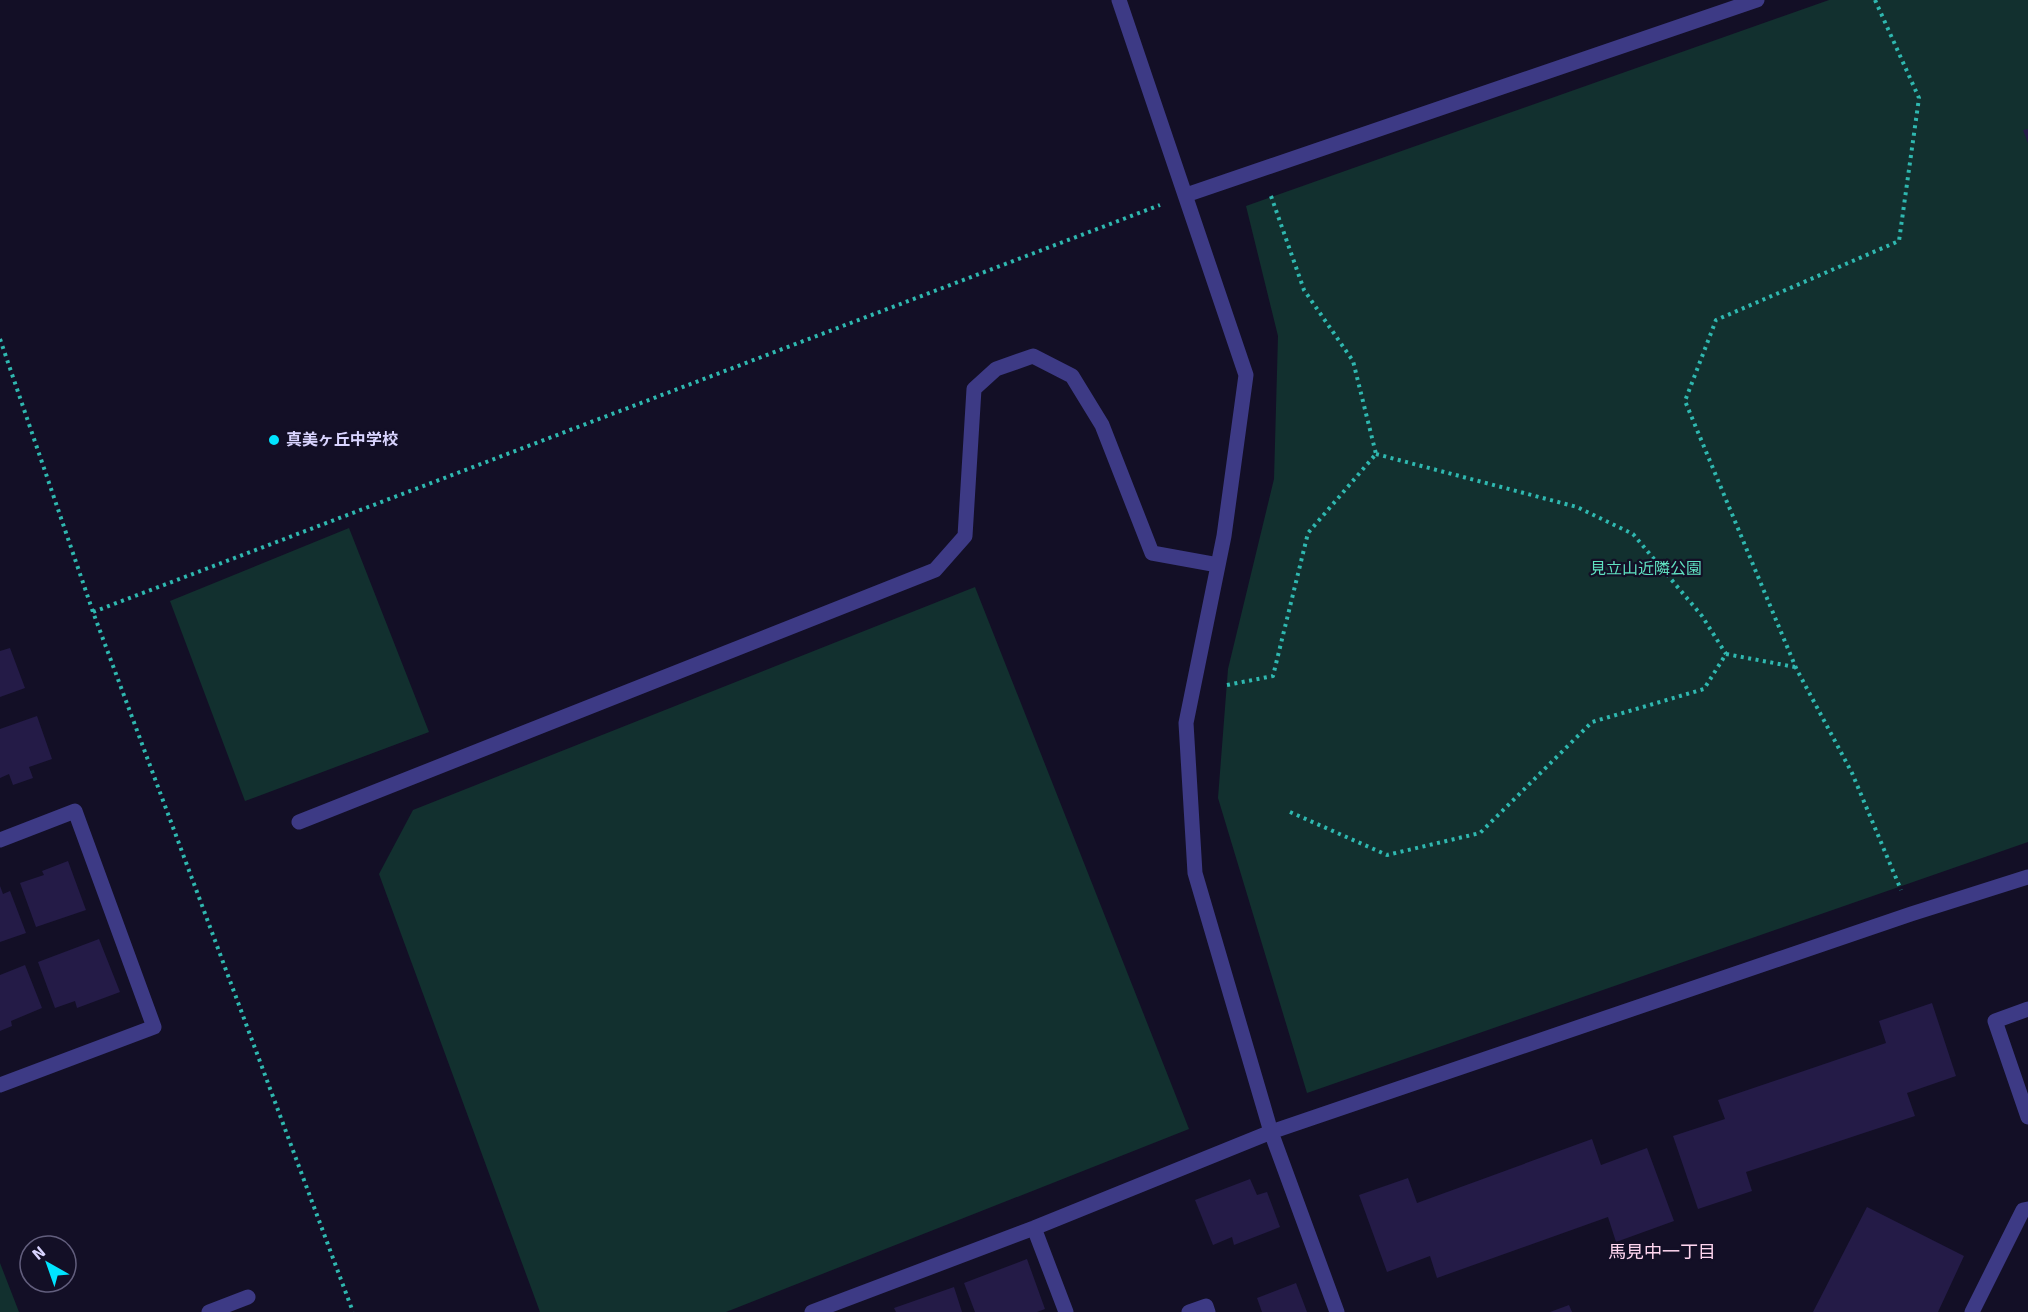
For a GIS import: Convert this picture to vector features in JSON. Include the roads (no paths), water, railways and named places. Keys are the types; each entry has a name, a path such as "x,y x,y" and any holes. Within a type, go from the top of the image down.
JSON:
{"street":[{"path":"1119,0 1246,375 1224,536 1186,723 1195,873 1271,1132 1336,1312"},
{"path":"1186,195 1757,0"},
{"path":"299,822 935,570 965,536 974,389 996,369 1033,356 1072,376 1102,425 1152,553 1218,565"},
{"path":"0,840 75,811 154,1027 0,1085"},
{"path":"812,1312 1034,1228 1271,1132 1911,914 2028,877"},
{"path":"2028,1009 1995,1021 2028,1117"},
{"path":"1972,1312 2022,1210 2028,1209"},
{"path":"1034,1228 1066,1312"},
{"path":"209,1312 248,1297"},
{"path":"1189,1312 1206,1306 1209,1312"}],"place":[{"name":"真美ヶ丘中学校","path":"274,440"}],"district":[{"name":"馬見中一丁目","path":"1662,1252"}],"park label":[{"name":"見立山近隣公園","path":"1646,569"}]}
